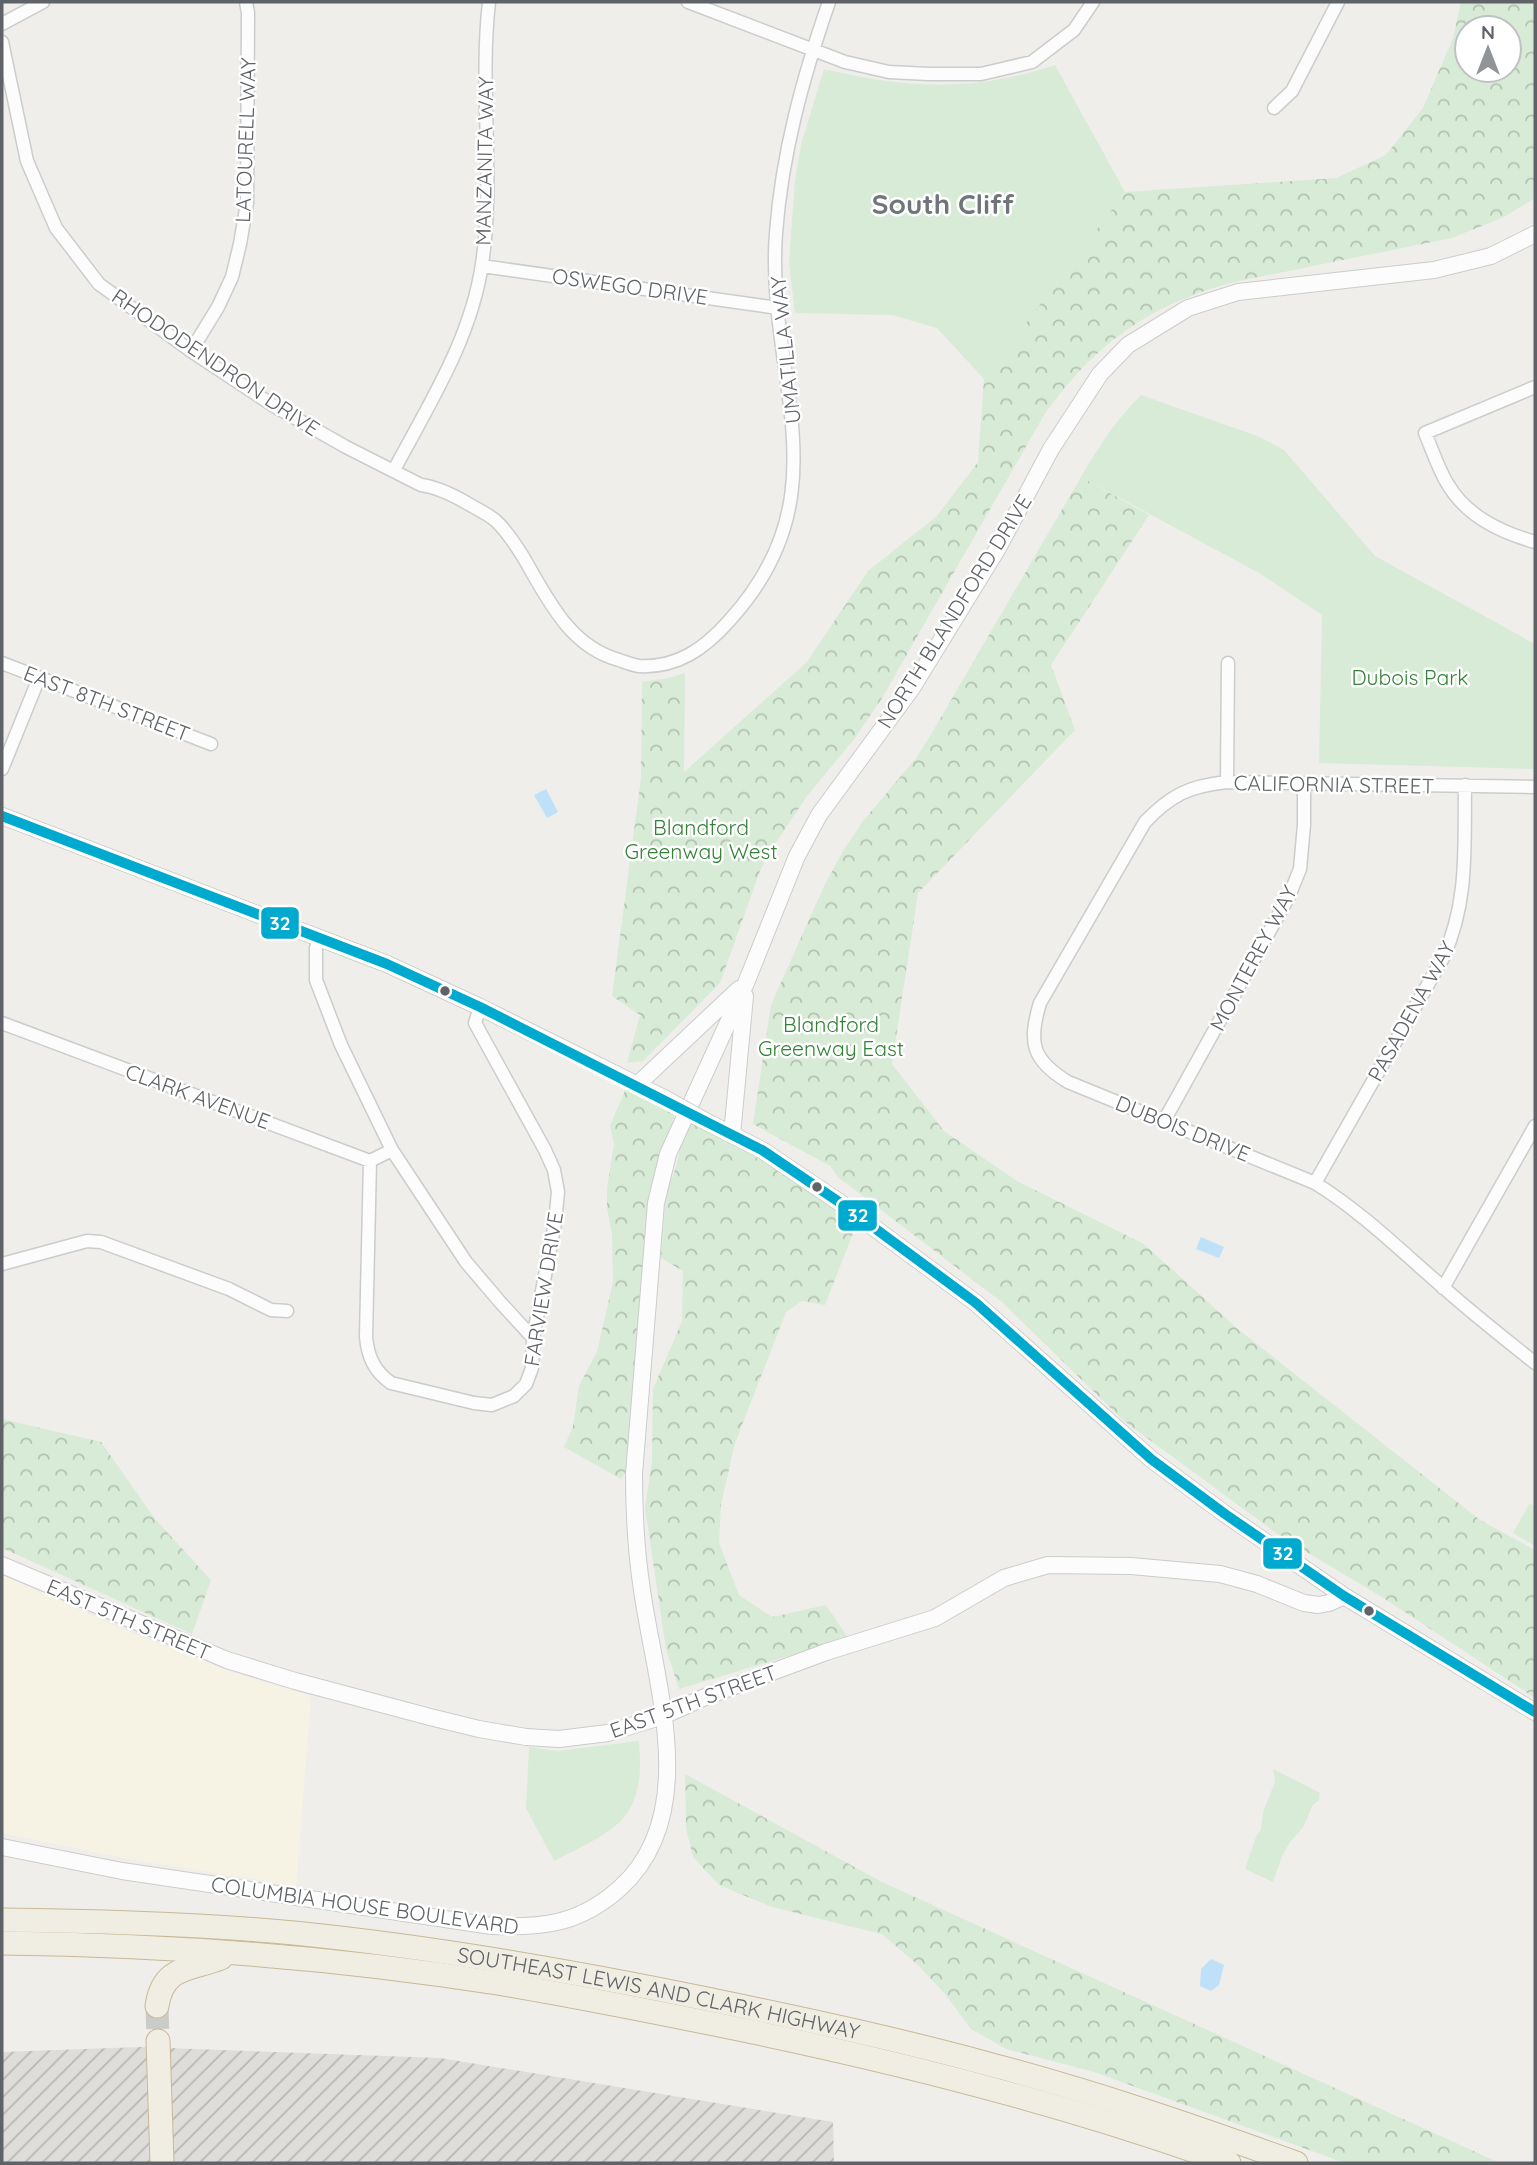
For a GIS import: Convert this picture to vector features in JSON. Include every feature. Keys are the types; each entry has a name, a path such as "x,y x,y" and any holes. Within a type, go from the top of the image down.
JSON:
{"highway":[{"name":"SOUTHEAST LEWIS AND CLARK HIGHWAY","path":"2,1920 188,1926 293,1933 424,1949 602,1977 801,2018 993,2065 1198,2127 1296,2163"},
{"name":"SOUTHEAST LEWIS AND CLARK HIGHWAY","path":"2,1943 135,1946 234,1953 396,1969 597,2000 892,2062 1001,2090 1229,2163"},
{"path":"157,2006 161,1990 175,1973 183,1968 234,1953"},
{"path":"158,2041 162,2163"}],"street":[{"path":"2,24 43,2"},
{"name":"LATOURELL WAY","path":"191,351 218,307 232,277 246,213 246,2"},
{"name":"MANZANITA WAY","path":"394,470 462,341 482,266 486,229 485,77 489,2"},
{"path":"688,2 845,62 889,72 981,74 1032,62 1074,30 1093,2"},
{"name":"UMATILLA WAY","path":"677,662 713,639 742,607 768,567 788,519 795,470 794,436 778,308 776,233 790,134 812,51 830,2"},
{"path":"1274,108 1292,91 1338,2"},
{"name":"RHODODENDRON DRIVE","path":"2,42 27,161 56,228 99,284 191,351 274,406 421,485 434,486 446,492 496,522 515,544 555,612 575,637 603,656 638,666 677,662"},
{"name":"NORTH BLANDFORD DRIVE","path":"642,1368 656,1203 668,1154 746,983 797,856 820,815 912,688 998,548 1051,449 1100,374 1128,345 1188,308 1238,292 1434,270 1491,256 1535,234"},
{"name":"OSWEGO DRIVE","path":"482,266 778,308"},
{"path":"1535,387 1425,433 1447,484 1481,520 1509,534 1535,542"},
{"name":"EAST 8TH STREET","path":"2,663 212,744"},
{"path":"1227,782 1228,663"},
{"path":"2,769 39,678"},
{"name":"CALIFORNIA STREET","path":"1145,822 1163,803 1182,791 1227,782 1535,786"},
{"name":"MONTEREY WAY","path":"1164,1121 1289,896 1300,869 1304,784"},
{"name":"PASADENA WAY","path":"1315,1183 1452,939 1464,884 1465,785"},
{"path":"2,816 387,964 480,1007 762,1150 832,1197 976,1303 1151,1458 1225,1514 1343,1596 1535,1712"},
{"name":"DUBOIS DRIVE","path":"1145,822 1040,1003 1033,1025 1034,1046 1046,1068 1068,1082 1315,1183 1344,1201 1381,1231 1443,1288 1535,1363"},
{"path":"320,938 315,962 316,980 341,1045 392,1150 466,1262 533,1338"},
{"path":"637,1085 746,983"},
{"path":"732,1135 746,983"},
{"name":"FARVIEW DRIVE","path":"370,1161 366,1337 372,1364 381,1376 391,1383 474,1403 492,1405 514,1396 526,1384 532,1368 533,1338 555,1223 558,1192 554,1170 545,1150 475,1023 480,1007"},
{"name":"CLARK AVENUE","path":"2,1023 370,1161"},
{"path":"1443,1288 1535,1126"},
{"path":"370,1161 392,1150"},
{"path":"2,1264 87,1241 101,1242 229,1289 271,1310 287,1311"},
{"name":"COLUMBIA HOUSE BOULEVARD","path":"2,1847 122,1871 492,1926 541,1926 580,1916 599,1905 627,1881 642,1863 657,1832 666,1800 663,1716 642,1592 634,1511 642,1368"},
{"name":"EAST 5TH STREET","path":"2,1564 227,1660 295,1681 479,1729 526,1737 559,1739 608,1733 663,1716 826,1653 935,1618 1004,1578 1048,1565 1131,1566 1220,1574 1318,1605 1343,1596"}],"shaded area":[{"path":"2,1574 122,1629 231,1672 311,1696 296,1886 128,1859 2,1833"},
{"path":"140,2047 440,2058 833,2122 834,2163 2,2163 2,2052"}],"green space":[{"name":"Blandford Greenway West","path":"1461,2 1535,2 1535,198 1504,217 1452,238 1234,282 1204,291 1150,315 1126,330 1083,367 1044,415 882,698 855,738 807,796 773,847 760,871 720,983 643,1061 627,1063 640,1015 612,996 641,778 642,682 685,673 684,772 807,662 868,571 937,516 978,462 984,379 1125,192 1336,178 1386,155 1423,108 1453,38 1453,84 1523,84 1523,14 1458,14"},
{"path":"1055,65 1125,192 984,379 937,328 892,315 795,313 789,263 795,180 802,141 824,69 884,81 940,85 996,80"},
{"name":"Dubois Park","path":"1141,395 1260,437 1284,450 1375,556 1535,644 1535,769 1319,763 1322,615 1259,573 1081,477 1108,434"},
{"name":"Blandford Greenway East","path":"1081,477 1149,515 1051,665 1075,730 918,893 892,1064 944,1131 1017,1181 1144,1244 1239,1330 1480,1520 1535,1550 1535,1698 1382,1597 1283,1538 1124,1421 1003,1303 838,1177 830,1166 753,1124 771,1005 824,886 863,821 916,758 933,731"},
{"path":"627,1086 675,1113 668,1142 627,1470 621,1479 564,1447 573,1426 579,1386 597,1352 613,1282 612,1234 607,1208 607,1188 614,1144 610,1126"},
{"path":"688,1117 777,1170 857,1223 825,1305 802,1301 786,1312 735,1443 721,1504 719,1543 739,1595 772,1617 826,1605 848,1638 679,1689 666,1649 645,1508 652,1461 653,1389 682,1321 683,1271 661,1258 666,1193 676,1167"},
{"path":"2,1419 101,1442 155,1519 211,1580 192,1634 2,1548"},
{"path":"1530,1503 1535,1506 1535,1546 1513,1533"},
{"path":"639,1741 640,1768 632,1806 610,1830 554,1861 526,1808 529,1747 557,1751"},
{"path":"1273,1769 1320,1793 1319,1800 1312,1806 1304,1826 1282,1856 1273,1882 1245,1869 1257,1834 1261,1830 1263,1812 1275,1782"},
{"path":"685,1774 882,1882 1500,2163 1345,2163 1094,2072 1006,2049 971,2029 946,1995 918,1965 882,1934 772,1907 719,1885 693,1857 686,1828"}],"water":[{"path":"546,789 558,812 547,818 534,795"},
{"path":"1201,1237 1224,1247 1219,1258 1196,1249"},
{"path":"1211,1959 1224,1965 1219,1985 1211,1991 1200,1986 1201,1969"}],"tunnel":[{"path":"157,2006 158,2041"}],"transit line":[{"name":"32","path":"2,816 387,964 480,1007 762,1150 842,1204 976,1303 1151,1459 1225,1514 1344,1596 1535,1712"}],"district":[{"name":"South Cliff","path":"943,203"}]}
